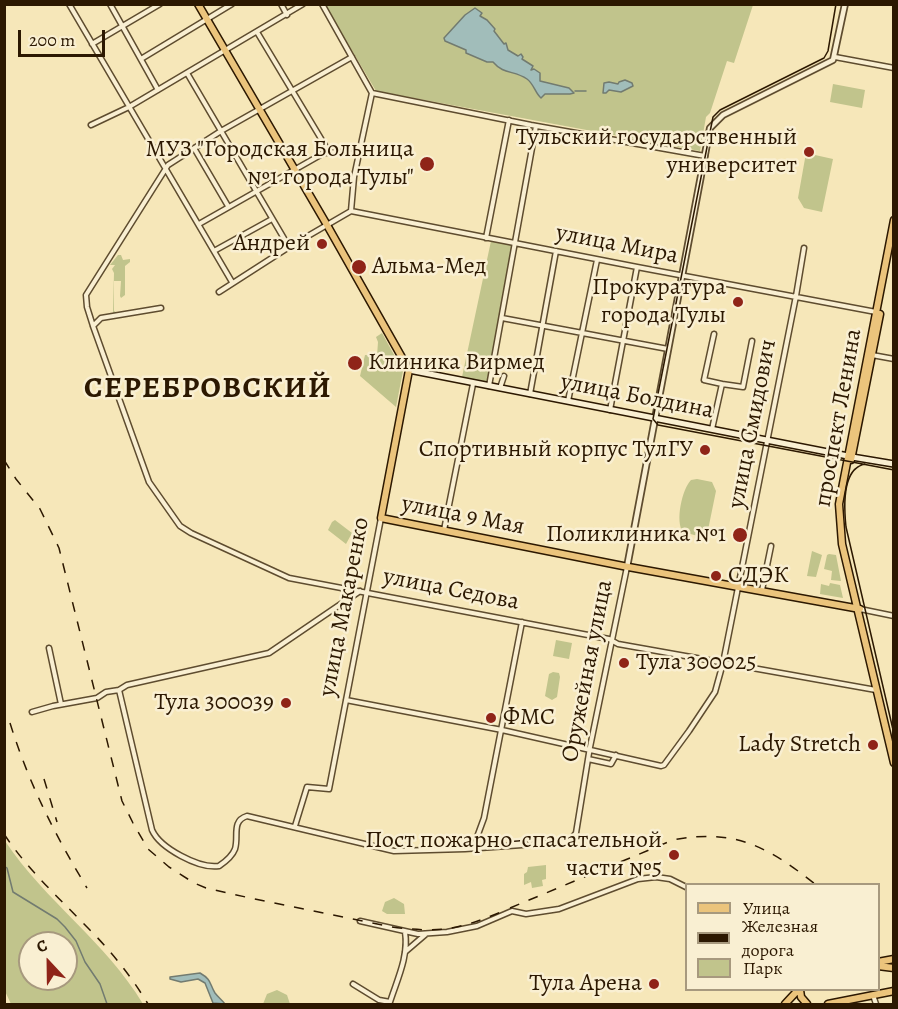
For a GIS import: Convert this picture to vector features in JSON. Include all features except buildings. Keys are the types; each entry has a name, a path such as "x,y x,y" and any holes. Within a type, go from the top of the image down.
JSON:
{"main road":[{"path":"198,4 409,370"},
{"name":"проспект Ленина","path":"894,220 844,488 842,518 876,690 894,763"},
{"name":"проспект Ленина","path":"894,243 840,504 844,556 894,748"},
{"name":"улица Болдина","path":"409,370 894,464"},
{"name":"улица Макаренко","path":"381,518 409,370"},
{"name":"улица 9 Мая","path":"381,518 627,567 859,609"},
{"path":"880,964 894,958"},
{"path":"883,992 894,986"},
{"path":"785,1005 798,991"},
{"path":"799,991 807,1005"},
{"path":"828,1005 894,991"}],"street":[{"path":"69,4 232,282"},
{"path":"110,4 158,90"},
{"path":"92,44 160,4"},
{"path":"141,59 232,4"},
{"path":"281,4 287,15"},
{"path":"91,125 158,90 303,4"},
{"path":"219,292 351,211 358,155 372,93 322,4"},
{"path":"845,4 835,57 894,68"},
{"path":"257,32 329,152"},
{"path":"164,168 221,131 352,57"},
{"name":"Оружейная улица","path":"473,848 565,842 576,833 588,759 627,567 710,128 719,117 831,62 835,57"},
{"path":"187,73 289,247"},
{"path":"372,93 536,126 705,156"},
{"path":"486,238 509,120"},
{"path":"489,387 536,126"},
{"path":"194,148 228,206"},
{"path":"199,224 329,152 358,155"},
{"name":"улица Седова","path":"164,168 86,295 93,326 149,482 180,526 289,578 612,640 618,644 876,690"},
{"name":"улица Мира","path":"351,211 597,260 878,312"},
{"path":"214,251 272,219"},
{"name":"улица Смидович","path":"616,755 661,766 684,739 715,692 723,663 804,248"},
{"path":"530,394 556,252"},
{"path":"568,401 597,260"},
{"path":"610,410 637,267"},
{"path":"93,326 101,318 161,308"},
{"path":"502,318 667,349"},
{"path":"714,334 704,380 722,384 743,387 752,341"},
{"path":"872,355 894,360"},
{"path":"500,389 504,376"},
{"path":"444,531 473,384"},
{"path":"712,430 722,384"},
{"name":"улица Макаренко","path":"295,826 307,788 329,789 363,591 381,518"},
{"path":"762,590 771,546"},
{"name":"улица Макаренко","path":"32,712 97,698 106,692 119,690 127,685 269,653 363,591"},
{"path":"859,609 894,615"},
{"path":"119,690 152,830 160,841 198,863 219,867 234,852 238,822 247,816 394,851 473,848 484,818 522,622"},
{"path":"49,648 61,705"},
{"path":"346,700 616,755 611,764 588,759"},
{"path":"360,921 405,932 426,934 471,928 512,911 526,914 559,909 638,879 656,877 670,879 685,885"},
{"path":"353,984 379,1000 391,1003 400,977 405,932"},
{"path":"404,953 426,934"},
{"path":"873,994 876,1005"}],"green space":[{"path":"325,5 753,5 734,63 727,61 710,113 706,117 700,151 376,91"},
{"path":"833,84 865,90 862,108 830,102"},
{"path":"806,153 833,159 822,212 804,208 798,198"},
{"path":"491,241 512,245 488,385 487,382 462,377"},
{"path":"118,255 121,255 123,260 130,259 130,262 125,266 125,295 121,298 121,281 114,281 114,311 118,313 113,313 114,273 112,269 115,265 110,265"},
{"path":"382,333 403,371 396,407 360,376 365,355 377,356 376,337"},
{"path":"691,480 712,482 716,491 708,530 698,536 683,532 680,521 685,491"},
{"path":"335,520 352,533 346,544 328,530"},
{"path":"812,551 822,555 816,577 807,576"},
{"path":"829,554 836,555 841,581 831,580 832,571 824,569"},
{"path":"830,583 840,585 843,598 820,594 821,584 829,586"},
{"path":"556,640 572,643 569,659 553,656"},
{"path":"559,673 560,677 557,697 552,700 545,696 549,674"},
{"path":"5,841 38,883 111,961 143,1004 11,1004 4,989"},
{"path":"546,865 546,879 542,880 543,886 532,888 531,882 524,885 524,874 528,867"},
{"path":"394,898 404,904 405,914 387,914 382,911 385,902"},
{"path":"277,990 287,995 290,1004 263,1004 267,994"}],"water":[{"path":"475,8 482,13 480,16 495,29 494,31 504,44 506,43 508,50 518,56 521,54 522,59 533,66 531,70 534,69 540,73 540,81 569,88 574,93 545,94 541,98 527,79 501,69 493,62 487,62 466,53 466,50 445,41 444,38 465,15"},
{"path":"625,80 633,86 621,92 609,90 603,93 604,83 618,84"},
{"path":"200,973 204,975 225,1004 213,1003 205,983 198,979 181,982 170,979 170,977"}],"waterway":[{"path":"575,91 586,91"},
{"path":"4,866 7,868 13,892 57,919 76,941 85,962 100,984 107,1004"}],"tram line":[{"path":"836,4 828,51 824,58 720,110 713,117 653,419 658,425 894,470"},
{"path":"865,464 857,467 848,481 845,500 846,527 894,734"}],"railway":[{"path":"4,460 40,509 59,548 122,801 148,849 169,867 206,888 392,927 436,930 472,923 501,912"},
{"path":"10,723 25,767 43,808 87,888"},
{"path":"44,779 57,822"},
{"path":"4,834 33,871 113,955 148,1004"},
{"path":"510,908 673,840 695,837 733,839 750,844 782,860 814,883"}],"place":[{"name":"Тульский государственный университет","path":"809,152"},
{"name":"МУЗ \"Городская Больница №1 города Тулы\"","path":"427,164"},
{"name":"Андрей","path":"322,244"},
{"name":"Альма-Мед","path":"359,267"},
{"name":"Прокуратура города Тулы","path":"738,302"},
{"name":"Клиника Вирмед","path":"355,363"},
{"name":"Спортивный корпус ТулГУ","path":"705,450"},
{"name":"Поликлиника №1","path":"740,535"},
{"name":"СДЭК","path":"716,576"},
{"name":"Тула 300025","path":"624,663"},
{"name":"Тула 300039","path":"286,703"},
{"name":"ФМС","path":"491,718"},
{"name":"Lady Stretch","path":"873,745"},
{"name":"Пост пожарно-спасательной части №5","path":"674,855"},
{"name":"Тула Арена","path":"654,984"}],"district":[{"name":"СЕРЕБРОВСКИЙ","path":"208,390"}]}
